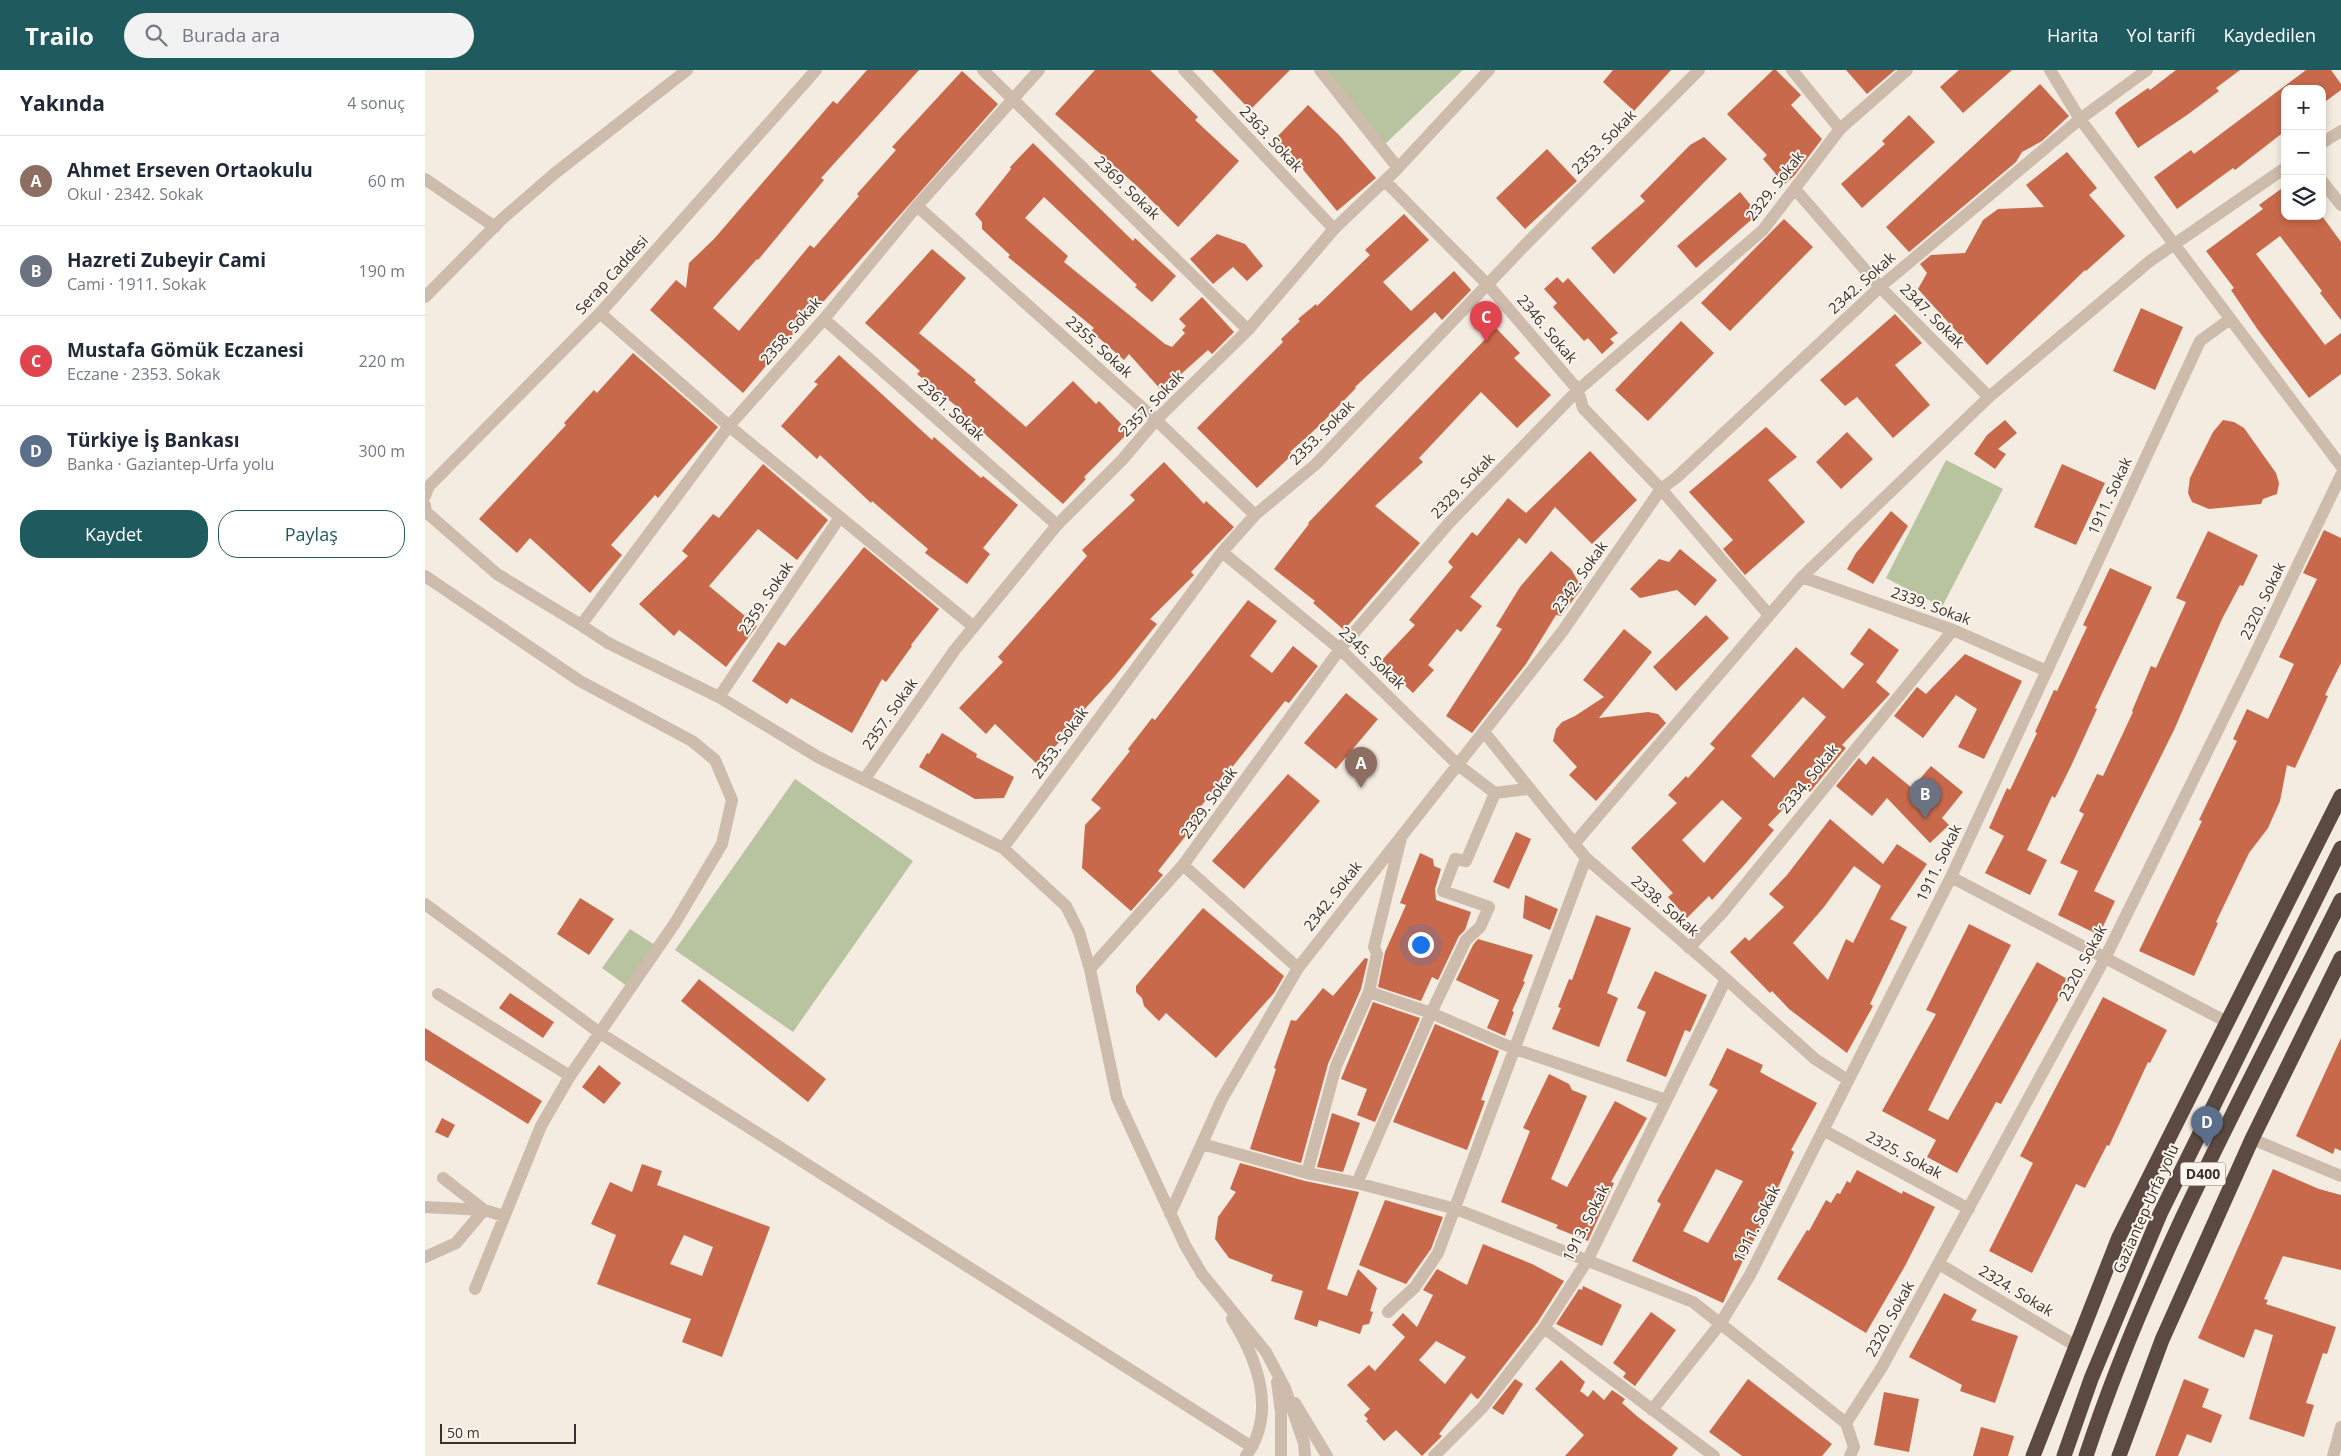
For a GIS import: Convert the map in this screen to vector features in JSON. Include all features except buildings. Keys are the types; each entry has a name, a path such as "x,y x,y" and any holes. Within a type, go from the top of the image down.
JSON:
{"highway":[{"path":"2033,1456 2119,1237 2341,796"},
{"name":"Gaziantep-Urfa yolu","path":"2064,1456 2091,1379 2160,1214 2341,848"},
{"name":"D400","path":"2086,1456 2108,1390 2176,1228 2341,900"},
{"path":"2119,1456 2162,1340 2252,1140 2341,958"}],"street":[{"path":"425,298 495,227 554,174 687,70"},
{"name":"Serap Caddesi","path":"425,496 429,486 600,314 816,70"},
{"name":"2369. Sokak","path":"983,70 1248,330"},
{"name":"2358. Sokak","path":"581,624 729,426 824,318 917,206 1039,70"},
{"name":"2363. Sokak","path":"1184,70 1334,229"},
{"path":"1320,70 1398,168"},
{"name":"2357. Sokak","path":"863,780 954,651 1057,525 1122,460 1156,420 1248,330 1334,229 1398,168 1489,70"},
{"name":"2353. Sokak","path":"1003,848 1222,552 1255,515 1316,464 1528,242 1699,70"},
{"path":"1792,70 1840,129"},
{"name":"2329. Sokak","path":"1090,969 1183,865 1340,649 1449,523 1578,390 1763,230 1840,129 1907,70"},
{"path":"2050,70 2081,119 2341,466"},
{"name":"2342. Sokak","path":"1170,1214 1222,1099 1298,968 1562,632 1661,489 1677,477 1880,287 2081,119 2147,70"},
{"path":"2326,140 2341,131"},
{"name":"2346. Sokak","path":"1398,168 1385,181 1488,284 1578,390 1583,408 1661,489 1769,615"},
{"path":"1574,844 1802,577 1989,397 2150,261 2281,171"},
{"path":"425,179 495,227"},
{"path":"2326,186 2341,205"},
{"name":"2347. Sokak","path":"1795,189 1880,287 1989,397"},
{"name":"2355. Sokak","path":"917,206 1156,420 1255,515"},
{"path":"600,314 729,426 974,627"},
{"name":"2361. Sokak","path":"824,318 1057,525"},
{"name":"1911. Sokak","path":"1652,1410 1720,1324 1750,1275 1951,877 2200,341 2231,319"},
{"path":"2328,448 2341,449"},
{"path":"2328,448 2339,485"},
{"name":"2320. Sokak","path":"1846,1423 1882,1367 2105,958 2339,485"},
{"path":"425,904 600,1033 1249,1452 1261,1418 1259,1377 1247,1343 1185,1245 1117,1098 1090,969 1079,932 1066,906 1003,848 818,757 719,698 608,643 581,624 497,574 426,508"},
{"name":"2359. Sokak","path":"719,698 840,517"},
{"name":"2345. Sokak","path":"1222,552 1340,649 1458,765 1495,793"},
{"path":"425,576 580,682 692,741 715,760 732,800 723,844 675,923 570,1076 541,1126 475,1289"},
{"name":"2339. Sokak","path":"1802,577 1953,630 2047,671"},
{"name":"2334. Sokak","path":"1689,948 1722,913 1953,630"},
{"name":"2338. Sokak","path":"1484,732 1527,789 1586,858 1815,1059 1848,1080"},
{"path":"1357,1183 1431,1013 1466,940 1480,927 1489,908 1443,891 1455,859 1466,861 1495,793 1527,789"},
{"path":"1307,1173 1336,1066 1369,992 1377,954 1374,947 1402,834"},
{"path":"1388,1312 1415,1287 1438,1253 1586,858"},
{"path":"1183,865 1298,968"},
{"path":"1951,877 2227,1022"},
{"name":"1913. Sokak","path":"1434,1456 1482,1408 1544,1328 1587,1261 1726,979"},
{"path":"1369,992 1431,1013 1515,1049 1666,1100"},
{"path":"438,994 570,1076"},
{"name":"2325. Sokak","path":"1823,1130 1969,1209"},
{"path":"2252,1140 2341,1176"},
{"path":"1202,1144 1307,1173 1357,1183 1456,1209 1693,1302 1846,1423 1854,1447 1850,1456"},
{"path":"443,1178 485,1210"},
{"path":"425,1207 485,1210 504,1216"},
{"path":"425,1258 456,1243 485,1210"},
{"name":"2324. Sokak","path":"1939,1264 2076,1346"},
{"path":"1212,1288 1266,1352 1285,1388 1311,1426 1327,1456"},
{"path":"1544,1328 1714,1456"},
{"path":"1266,1352 1278,1386 1281,1412 1281,1456"},
{"path":"1285,1388 1304,1443 1305,1456"},
{"path":"2333,1456 2341,1427"}],"green space":[{"path":"1317,70 1463,70 1384,145"},
{"path":"1946,460 2003,489 1942,607 1886,578"},
{"path":"795,779 913,861 793,1032 675,950"},
{"path":"630,929 655,945 627,986 602,968"}],"place":[{"name":"Mustafa Gömük Eczanesi","path":"1486,342"},
{"name":"Ahmet Erseven Ortaokulu","path":"1361,788"},
{"name":"Hazreti Zubeyir Cami","path":"1925,819"},
{"name":"Türkiye İş Bankası","path":"2207,1147"}]}
